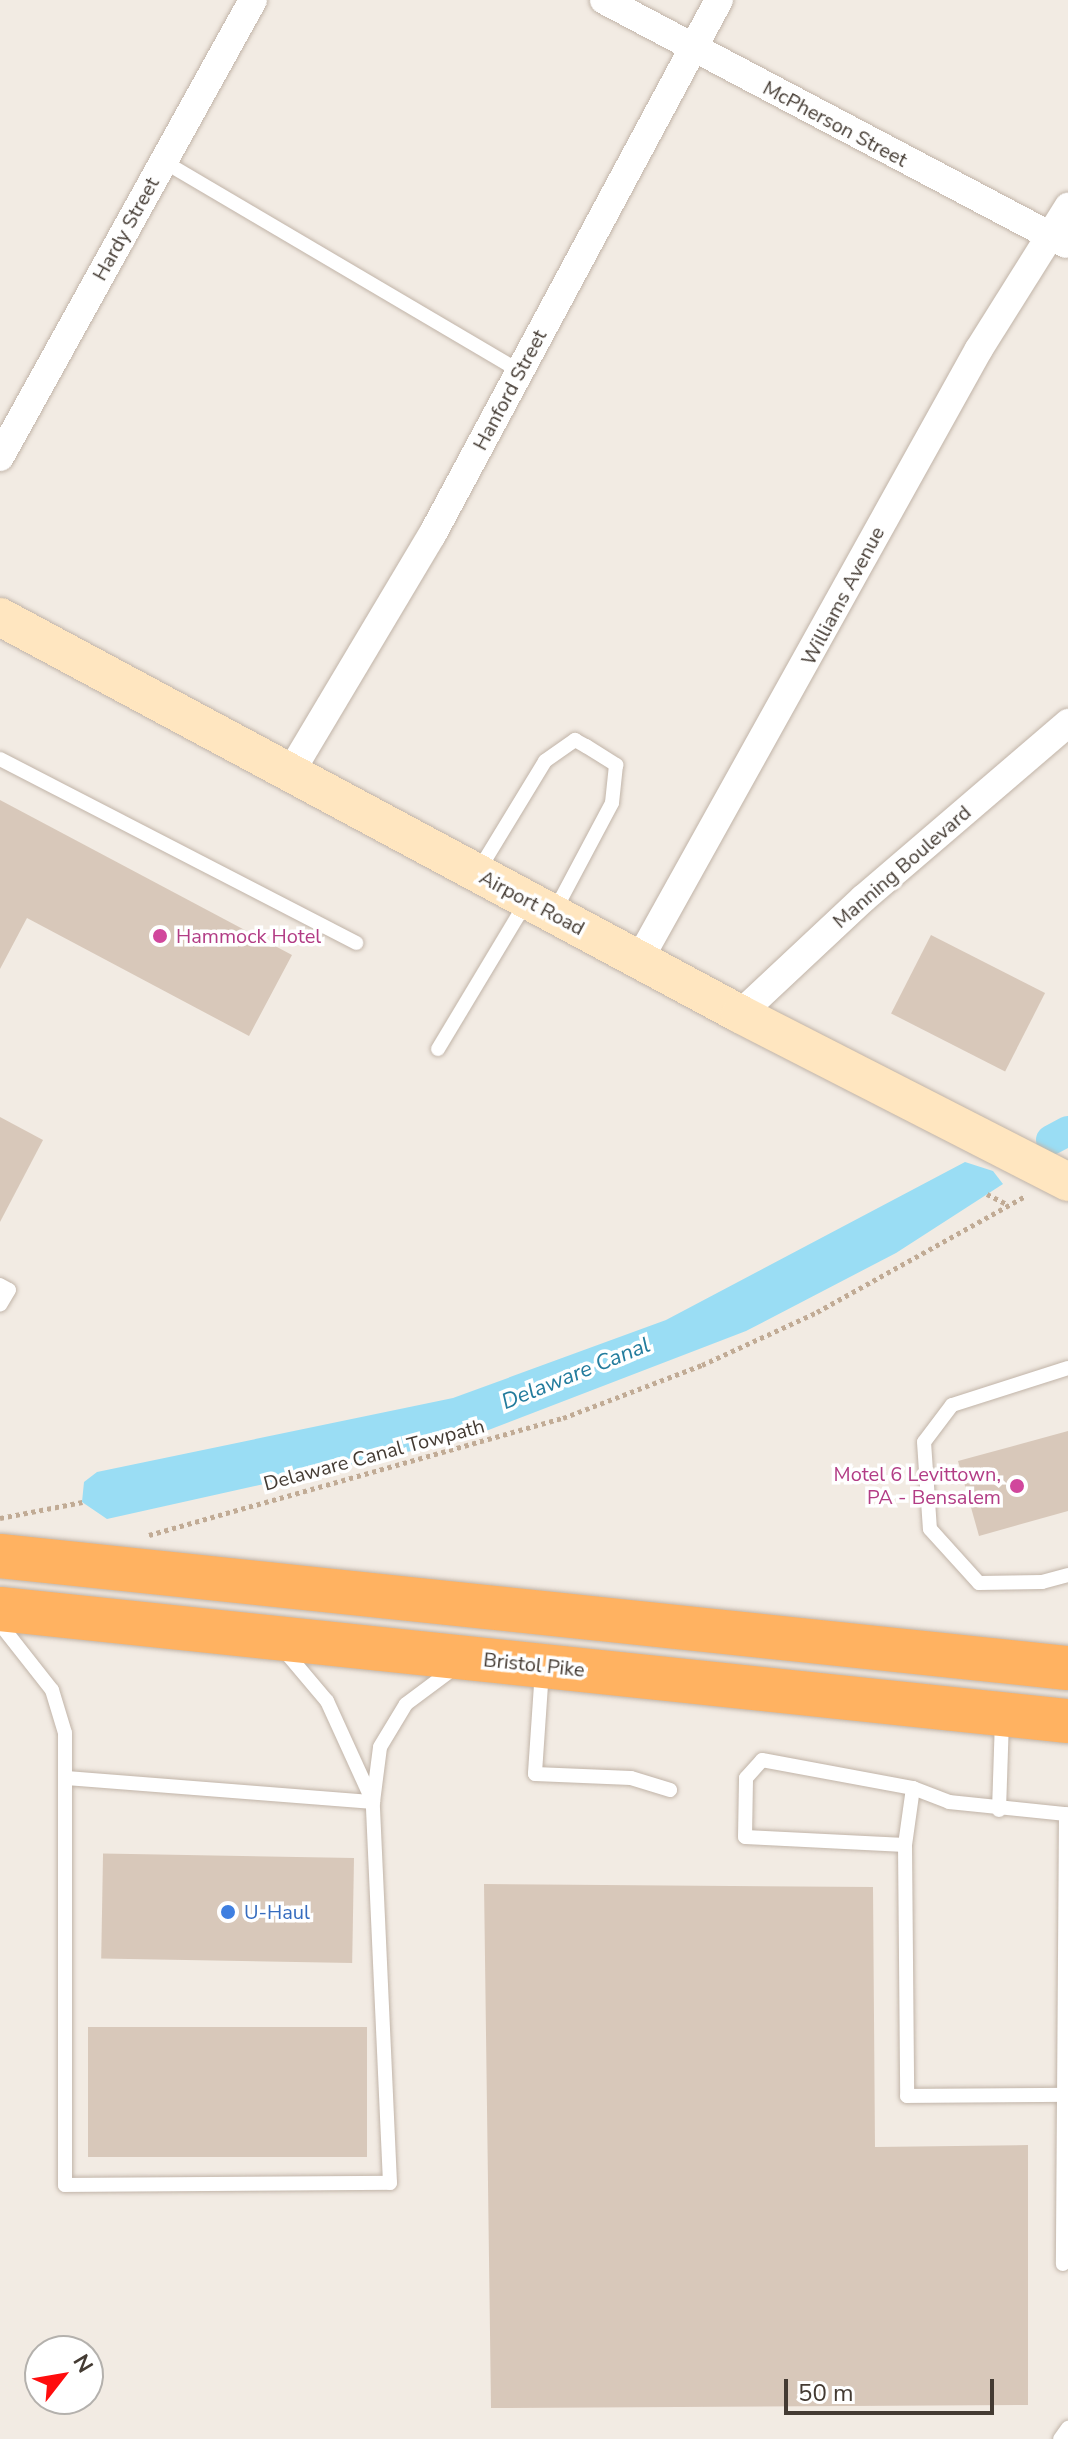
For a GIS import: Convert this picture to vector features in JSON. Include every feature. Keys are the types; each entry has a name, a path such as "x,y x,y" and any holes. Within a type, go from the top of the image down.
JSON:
{"highway":[{"path":"0,1556 1068,1668"},
{"name":"Bristol Pike","path":"0,1609 1068,1721"}],"street":[{"name":"Hardy Street","path":"0,457 253,0"},
{"name":"McPherson Street","path":"604,0 1060,240"},
{"name":"Hanford Street","path":"290,773 432,535 719,0"},
{"name":"Williams Avenue","path":"639,960 979,349 1060,240 1068,207"},
{"name":"Airport Road","path":"0,617 740,1014 1068,1182"},
{"name":"Manning Boulevard","path":"740,1014 864,898 1068,723"}],"lane":[{"path":"163,161 520,371"},
{"path":"438,1049 612,803 616,765 575,740 545,761 477,873"},
{"path":"0,759 356,943"},
{"path":"0,1285 9,1290 0,1305"},
{"path":"1068,1368 952,1405 924,1442 930,1529 979,1583 1042,1582 1068,1575"},
{"path":"0,1624 52,1690 65,1733 65,2185 390,2183 373,1802 380,1747 391,1725 425,1687 475,1659"},
{"path":"271,1638 327,1701 373,1802"},
{"path":"542,1666 535,1774 631,1778 670,1790"},
{"path":"999,1810 1003,1714"},
{"path":"905,1845 745,1837 746,1778 762,1760 913,1788 949,1802 999,1810 1067,1814 1063,2264"},
{"path":"67,1778 373,1802"},
{"path":"913,1788 905,1845 907,2096 1065,2095"},
{"path":"1060,2439 1068,2428"}],"path":[{"name":"Delaware Canal Towpath","path":"133,1540 563,1418 702,1365 817,1312 1008,1204 987,1194"},
{"path":"0,1518 82,1502"}],"water":[{"path":"965,1162 993,1171 1003,1184 896,1253 746,1331 465,1439 107,1519 82,1502 84,1482 97,1472 453,1398 666,1320"}],"building":[{"name":"Hammock Hotel","path":"0,800 292,955 249,1036 27,918 0,969"},
{"path":"931,935 1045,993 1005,1072 891,1013"},
{"path":"0,1117 43,1140 0,1222"},
{"name":"Motel 6 Levittown, PA - Bensalem","path":"1068,1431 1068,1511 979,1536 958,1461"},
{"name":"U-Haul","path":"103,1854 354,1858 352,1963 101,1959"},
{"path":"484,1884 873,1887 875,2147 1028,2145 1028,2405 491,2408"},
{"path":"88,2027 367,2027 367,2157 88,2157"}],"waterway":[{"name":"Delaware Canal","path":"1051,1140 1068,1131"}],"place":[{"name":"Hammock Hotel","path":"160,936"},
{"name":"Motel 6 Levittown, PA - Bensalem","path":"1017,1486"},
{"name":"U-Haul","path":"228,1912"}]}
